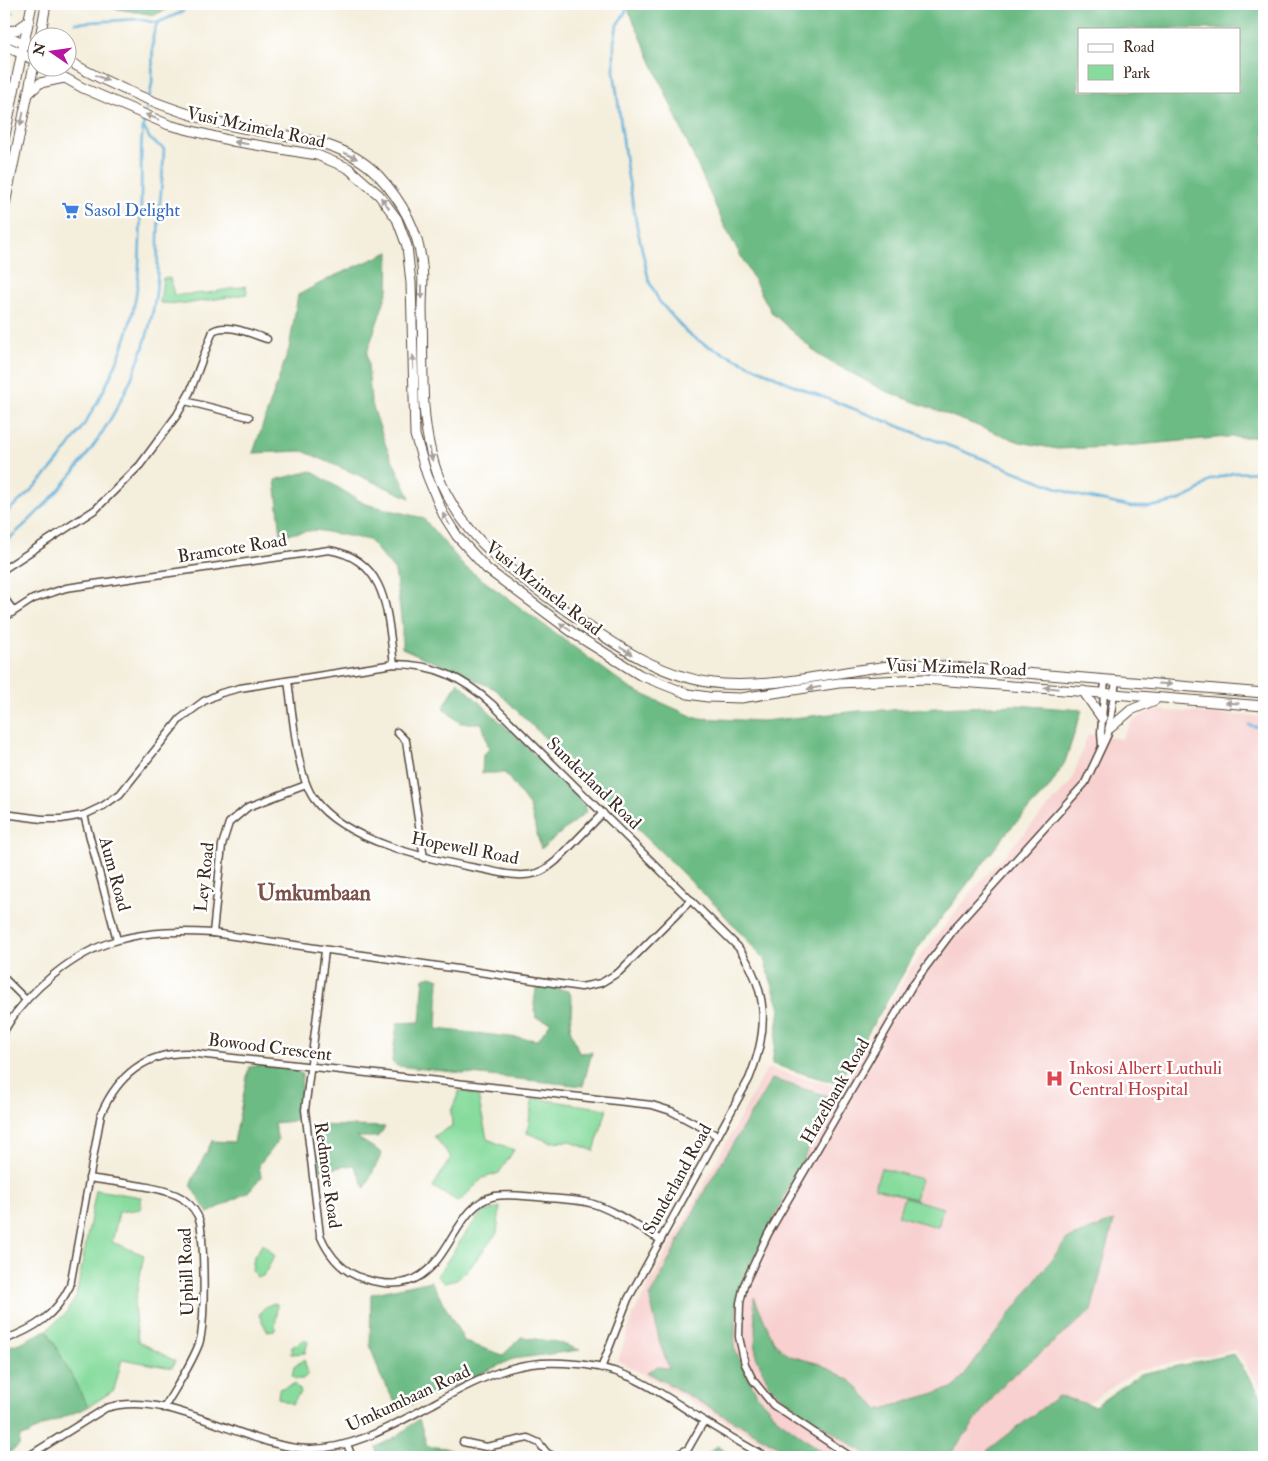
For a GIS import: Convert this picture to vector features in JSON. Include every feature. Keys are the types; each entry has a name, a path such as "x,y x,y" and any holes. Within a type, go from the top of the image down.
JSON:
{"main road":[{"path":"4,140 32,4"},
{"path":"42,27 46,4"},
{"path":"4,33 16,30 28,22"},
{"path":"4,33 28,45"},
{"path":"4,45 28,57"},
{"name":"Vusi Mzimela Road","path":"78,66 171,108 218,123 323,144 360,160 377,174 410,220 421,254 426,427 433,461 446,494 474,536 500,562 620,648 638,658 681,676 722,684 775,683 860,669 916,664 1264,694"},
{"path":"4,209 32,78"},
{"path":"27,95 40,83 65,78"},
{"name":"Vusi Mzimela Road","path":"65,78 169,125 232,141 317,155 348,168 379,195 397,219 406,246 412,283 415,435 427,475 443,514 456,536 487,569 614,660 660,685 688,694 741,698 839,683 924,679 1264,706"},
{"path":"1083,691 1102,718"},
{"path":"1110,728 1138,706 1160,698"}],"street":[{"path":"4,569 87,516 108,499 145,459 185,401 213,331 217,328 230,329 268,339"},
{"path":"185,401 249,417"},
{"name":"Bramcote Road","path":"4,618 13,610 48,593 66,588 329,550 359,560 369,568 376,579 383,596 394,664"},
{"path":"4,598 13,610"},
{"name":"Sunderland Road","path":"4,814 42,819 61,819 84,815 120,794 180,719 204,701 240,688 394,664 418,665 440,670 472,687 732,940 746,958 758,984 763,1014 761,1045 757,1058 718,1136 628,1299 602,1366"},
{"name":"Hazelbank Road","path":"1102,746 1105,680"},
{"name":"Hopewell Road","path":"288,681 306,785 321,808 338,822 403,851 424,858 508,874 536,873 548,868 556,861 603,813"},
{"name":"Hazelbank Road","path":"851,1457 773,1406 753,1380 745,1364 739,1337 740,1303 744,1285 768,1234 918,977 958,924 1076,796 1094,768 1110,728 1116,681"},
{"path":"397,732 406,741 424,858"},
{"name":"Ley Road","path":"213,932 222,845 229,823 248,807 306,785"},
{"name":"Aum Road","path":"84,815 117,940"},
{"path":"4,1031 26,1000 63,968 117,940 165,932 213,932 325,951 568,985 588,986 601,983 619,972 691,900"},
{"name":"Redmore Road","path":"325,951 305,1120 320,1236 333,1258 341,1266 359,1277 387,1283 417,1277 434,1265 443,1254 467,1215 477,1206 494,1196 534,1197 592,1204 661,1240"},
{"path":"4,978 26,1000"},
{"name":"Bowood Crescent","path":"4,1340 35,1326 62,1304 70,1286 101,1114 108,1098 132,1070 166,1053 190,1052 652,1105 671,1111 718,1136"},
{"name":"Uphill Road","path":"89,1178 157,1190 180,1197 192,1207 200,1222 204,1318 201,1336 192,1359 164,1408"},
{"name":"Umkumbaan Road","path":"27,1457 106,1408 120,1404 164,1408 296,1448 328,1448 367,1437 460,1390 513,1368 539,1363 602,1366 624,1374 659,1391 704,1421 766,1457"},
{"path":"673,1457 688,1449 704,1421"},
{"path":"463,1442 486,1447 528,1438 539,1443 547,1453 555,1457"},
{"path":"347,1444 352,1457"}],"shaded area":[{"name":"Inkosi Albert Luthuli Central Hospital","path":"1152,710 1264,717 1264,1393 1235,1350 1138,1370 1038,1436 1014,1457 789,1457 618,1360 634,1313 767,1068 841,1088 910,969 977,885 1071,782 1088,734 1121,739 1133,720"}],"green space":[{"path":"89,4 179,4 154,15"},
{"path":"626,4 1264,4 1264,437 1227,437 1114,447 1057,449 1020,442 883,390 820,356 772,313 724,225"},
{"path":"389,252 388,290 367,353 371,401 386,446 410,498 303,451 253,453 289,349 298,295 332,277"},
{"path":"163,278 170,278 174,295 208,293 246,286 247,294 185,304 160,303"},
{"path":"311,471 365,504 423,518 465,567 631,689 696,718 763,721 860,711 1016,705 1082,710 1065,762 1049,788 1008,831 919,947 838,1084 772,1064 780,1009 764,959 718,908 495,689 402,648 402,626 395,571 369,540 316,530 281,535 275,480"},
{"path":"458,682 547,766 584,805 586,812 541,849 530,807 505,773 482,773 483,755 489,749 482,723 460,723 443,708"},
{"path":"431,976 439,979 437,1029 538,1040 551,1022 536,1018 534,1004 536,989 545,987 569,991 572,999 570,1029 579,1053 592,1052 583,1086 397,1066 392,1062 397,1023 420,1022 424,978"},
{"path":"263,1065 298,1071 302,1074 300,1111 294,1121 274,1123 278,1140 259,1165 261,1177 248,1192 208,1213 190,1185 212,1141 234,1142 249,1067"},
{"path":"772,1079 834,1098 738,1289 734,1348 757,1395 777,1418 829,1457 797,1457 647,1372 658,1367 669,1368 660,1344 650,1297 706,1188"},
{"path":"460,1090 478,1096 487,1139 514,1150 499,1173 483,1178 459,1202 433,1187 451,1157 434,1136 452,1126 451,1111"},
{"path":"533,1098 607,1109 594,1151 569,1141 550,1142 527,1133"},
{"path":"315,1125 385,1127 378,1137 356,1137 382,1153 365,1188 354,1165 321,1170"},
{"path":"881,1168 921,1179 915,1199 875,1188"},
{"path":"96,1190 141,1197 141,1209 119,1212 112,1242 144,1255 134,1307 138,1341 175,1361 172,1368 122,1359 114,1390 88,1407 47,1330 66,1313 76,1297"},
{"path":"904,1197 943,1208 938,1227 898,1216"},
{"path":"500,1207 497,1233 471,1266 457,1280 444,1283 437,1276 470,1227 482,1213"},
{"path":"1114,1221 1091,1311 1004,1383 949,1456 871,1457 800,1411 770,1387 756,1356 754,1297 774,1342 790,1356 820,1364 850,1380 879,1410 955,1387 1067,1239"},
{"path":"263,1244 275,1256 263,1276 257,1277 252,1272 254,1256"},
{"path":"431,1281 465,1342 503,1355 521,1337 557,1342 580,1350 513,1359 399,1410 380,1375 370,1345 371,1294"},
{"path":"274,1303 277,1304 275,1330 267,1331 259,1315 265,1307"},
{"path":"47,1330 88,1407 40,1427 28,1435 20,1436 19,1446 4,1456 4,1348"},
{"path":"305,1339 308,1342 305,1353 291,1354 292,1347"},
{"path":"1234,1354 1264,1400 1264,1457 986,1457 988,1450 1058,1396 1095,1406 1140,1374"},
{"path":"304,1359 308,1374 303,1379 295,1379 292,1376 294,1367"},
{"path":"294,1384 301,1391 292,1404 278,1398 279,1389"},
{"path":"419,1419 427,1446 445,1448 466,1457 377,1457 376,1447 397,1436"},
{"path":"717,1446 735,1457 704,1457"}],"waterway":[{"path":"146,112 152,84 153,36 157,23 182,12 188,4"},
{"path":"626,4 626,11 617,25 614,43 614,71 627,171 637,227 649,281 659,301 687,333 704,344 800,388 1076,495 1131,507 1150,507 1178,501 1195,493 1210,480 1233,473 1264,472"},
{"path":"4,11 14,13"},
{"path":"75,23 138,19 157,23"},
{"path":"4,514 30,491 54,465 77,435 97,404 113,370 126,335 135,301 139,266 141,146 145,118"},
{"path":"4,543 57,491 103,432 122,399 137,365 149,330 156,293 158,223 164,149 150,139 143,126"},
{"path":"1249,725 1264,729"}],"place":[{"name":"Sasol Delight","path":"70,210"},
{"name":"Inkosi Albert Luthuli Central Hospital","path":"1055,1078"}],"district":[{"name":"Umkumbaan","path":"314,892"}]}
